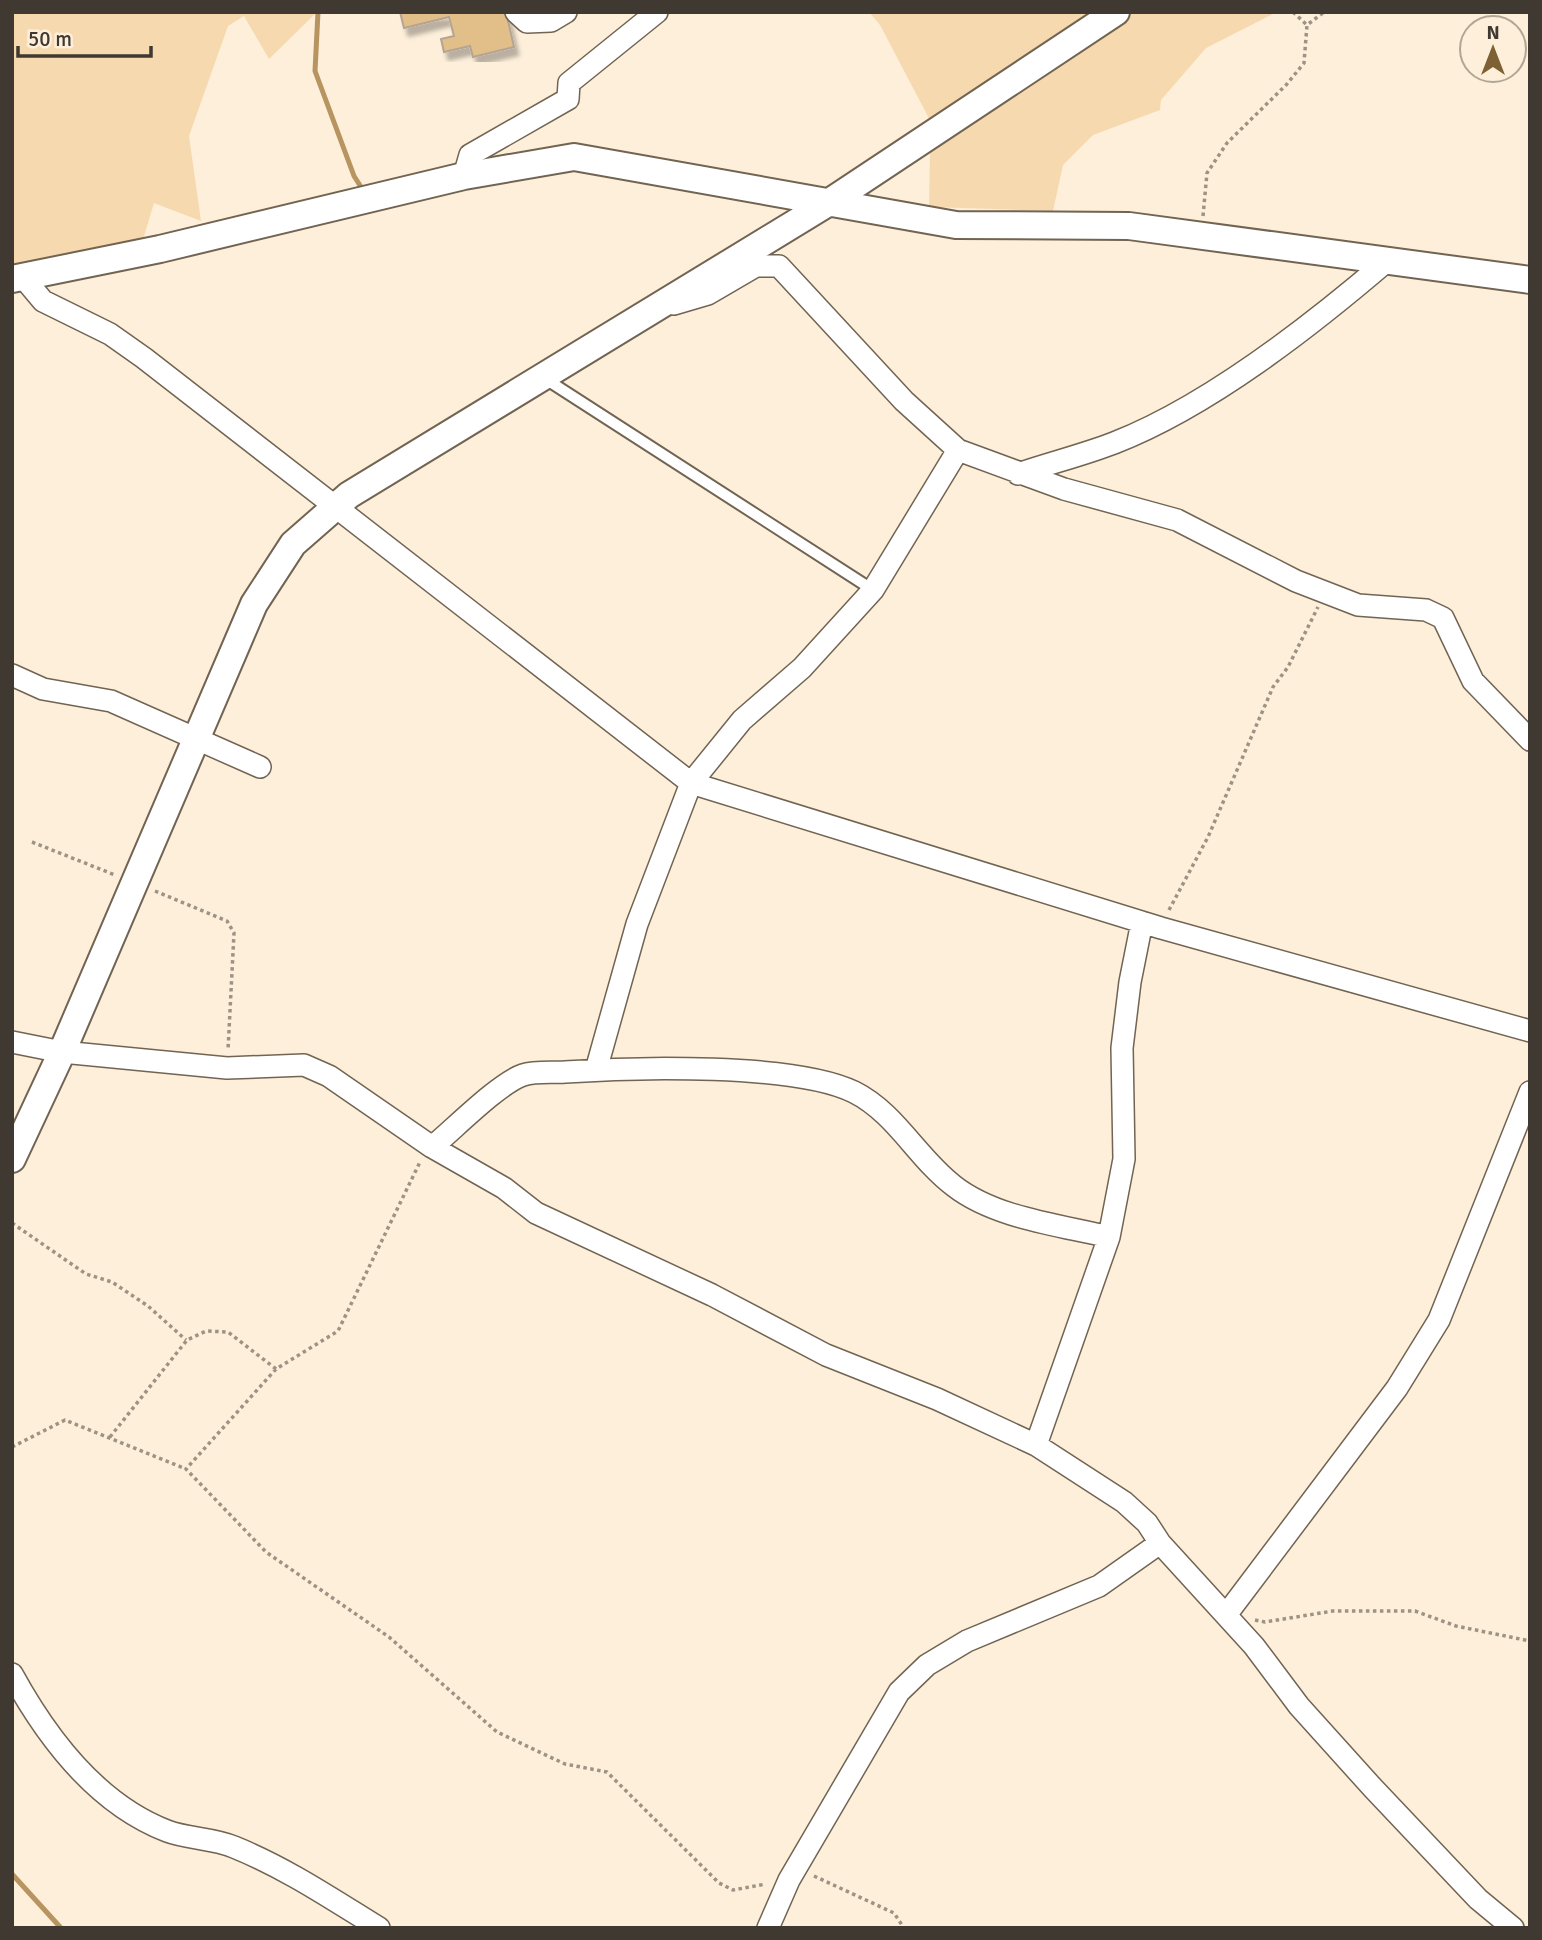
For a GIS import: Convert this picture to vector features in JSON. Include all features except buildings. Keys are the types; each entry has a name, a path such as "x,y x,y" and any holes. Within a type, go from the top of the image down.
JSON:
{"street":[{"path":"516,12 527,22 551,21 566,12"},
{"path":"464,176 470,155 568,99 569,83 657,12"},
{"path":"12,1160 62,1052 132,882 254,604 293,544 335,505 828,203 1116,12"},
{"path":"17,277 160,249 464,176 574,157 956,225 1129,226 1530,280"},
{"path":"1018,474 1115,442 1191,404 1320,318 1388,260"},
{"path":"650,311 708,294 756,266 779,267 904,401 958,450 1018,474 1177,520 1296,581 1358,605 1426,610 1443,618 1473,681 1530,740"},
{"path":"17,277 43,300 110,334 335,505 691,783 1151,925 1530,1031"},
{"path":"596,1070 637,924 691,783 742,720 802,668 873,590 958,450"},
{"path":"12,675 43,689 111,701 260,766"},
{"path":"1036,1446 1109,1237 1124,1159 1122,1048 1130,982 1151,925"},
{"path":"12,1042 62,1052 227,1068 304,1065 329,1076 432,1147 504,1188 547,1219 712,1295 826,1355 937,1399 1036,1446 1124,1502 1147,1523 1160,1543 1226,1615 1299,1706 1372,1787 1478,1899 1514,1928"},
{"path":"432,1147 506,1085 523,1075 596,1070 744,1072 814,1080 852,1091 879,1107 953,1186 973,1197 1009,1212 1109,1237"},
{"path":"1226,1615 1396,1388 1439,1320 1530,1092"},
{"path":"768,1928 793,1874 899,1692 928,1665 967,1641 1099,1586 1160,1543"},
{"path":"12,1674 33,1712 82,1772 116,1805 171,1832 231,1845 274,1865 379,1928"}],"lane":[{"path":"542,376 873,590"}],"path":[{"path":"1293,12 1307,25"},
{"path":"1201,235 1207,173 1227,143 1287,84 1304,63 1307,25 1324,12"},
{"path":"1151,925 1175,895 1208,837 1273,687 1288,667 1326,593"},
{"path":"32,842 227,921 234,933 227,1068"},
{"path":"186,1469 276,1369 338,1331 425,1153 432,1147"},
{"path":"12,1223 86,1274 121,1288 148,1306 187,1340"},
{"path":"110,1437 187,1340 206,1331 228,1332 276,1369"},
{"path":"12,1447 65,1420 186,1469 267,1552 389,1637 497,1732 565,1764 607,1772 719,1883 733,1890 793,1874 894,1913 904,1928"},
{"path":"1226,1615 1265,1622 1333,1611 1415,1611 1456,1626 1530,1641"}],"shaded area":[{"path":"12,12 317,12 269,59 244,16 228,26 189,136 201,221 154,203 142,243 12,270"},
{"path":"869,12 1096,12 933,126 880,25"},
{"path":"1129,12 1277,12 1206,48 1161,100 1160,110 1093,135 1063,165 1053,211 929,207 930,154 941,139"}],"waterway":[{"path":"318,12 315,71 354,176 361,187"},
{"path":"12,1874 61,1928"}]}
